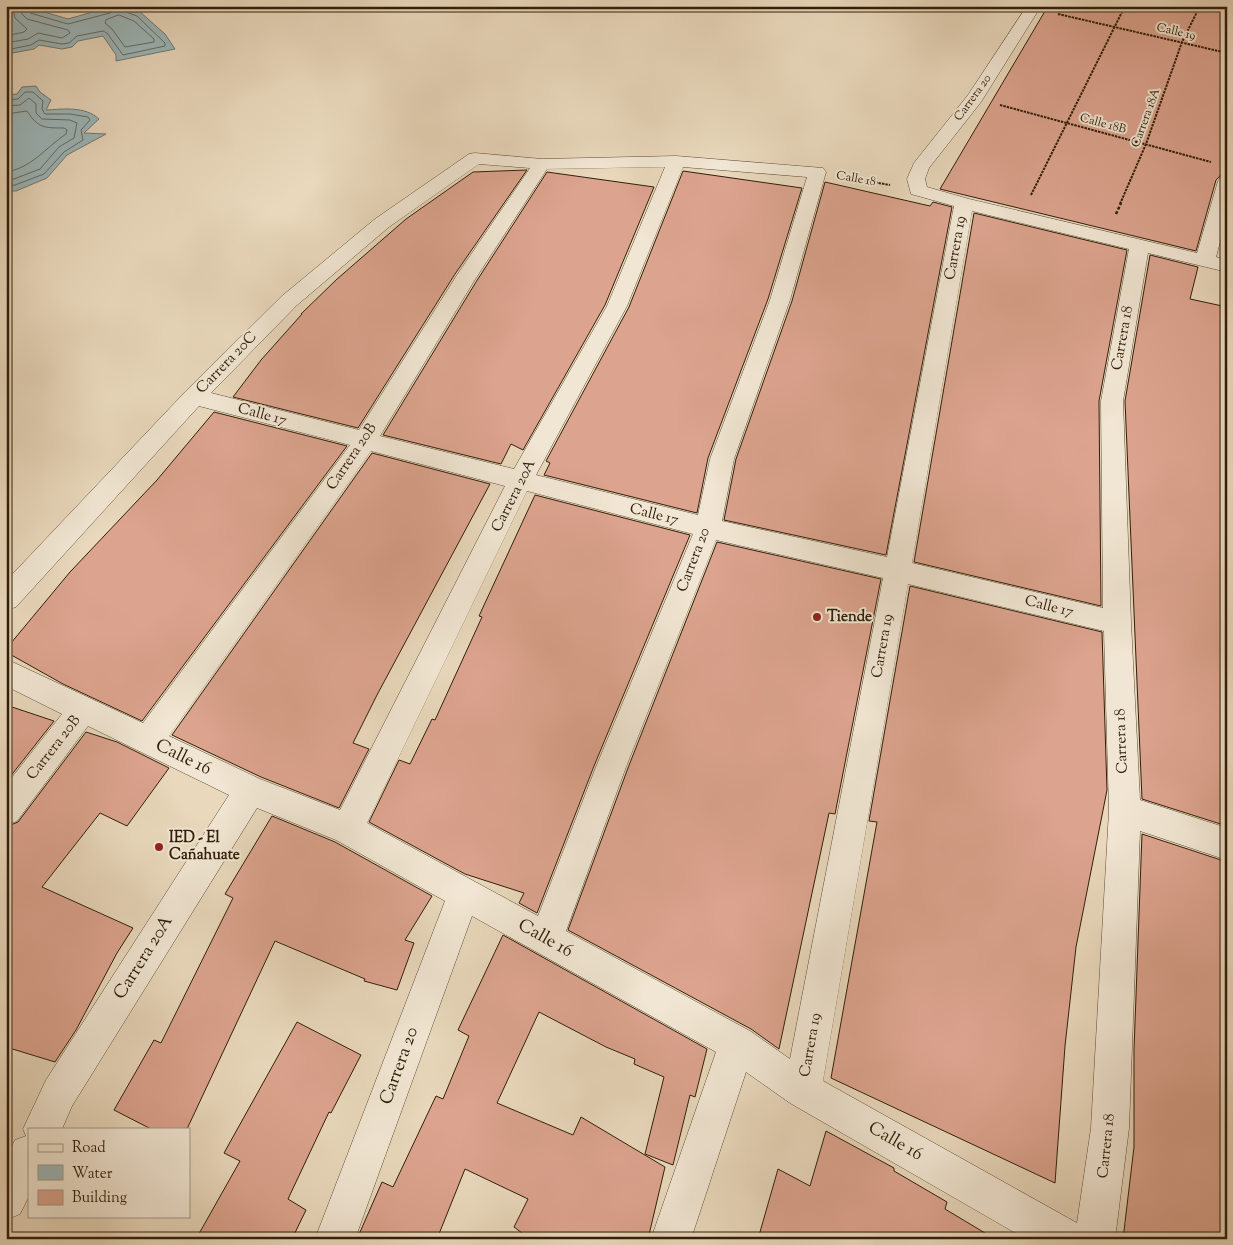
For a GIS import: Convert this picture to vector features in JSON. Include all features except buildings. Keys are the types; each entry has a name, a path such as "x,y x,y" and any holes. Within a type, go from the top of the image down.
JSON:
{"street":[{"name":"Carrera 20","path":"918,190 916,179 920,167 975,98 1034,7"},
{"name":"Calle 18","path":"475,158 542,164 676,161 817,172"},
{"name":"Carrera 20C","path":"6,599 194,397 289,301 382,223 475,158"},
{"name":"Carrera 20A","path":"347,829 520,481 617,306 676,161"},
{"name":"Carrera 20B","path":"148,741 364,442 464,280 542,164"},
{"name":"Carrera 20","path":"546,940 610,767 708,528 722,459 780,300 817,172"},
{"path":"1205,260 1227,181"},
{"path":"918,190 964,203 1227,266"},
{"name":"Carrera 19","path":"803,1090 964,203"},
{"name":"Carrera 18","path":"1095,1239 1110,1128 1125,811 1117,623 1112,401 1140,245"},
{"name":"Calle 17","path":"194,397 364,442 708,528 897,570 1117,623"},
{"name":"Calle 16","path":"6,672 250,790 347,829 737,1044 803,1090 1066,1239"},
{"name":"Carrera 20B","path":"6,810 84,709"},
{"name":"Carrera 20A","path":"42,1128 59,1093 250,790"},
{"path":"1125,811 1227,844"},
{"name":"Carrera 20","path":"335,1239 464,894"},
{"path":"671,1239 737,1044"},
{"path":"6,1200 28,1156"}],"path":[{"path":"256,11 260,6"},
{"path":"1021,216 1125,6"},
{"name":"Carrera 18A","path":"1107,236 1146,144 1182,42 1200,6"},
{"name":"Calle 19","path":"1034,7 1227,53"},
{"name":"Calle 18B","path":"975,98 1218,164"},
{"name":"Calle 18","path":"817,172 918,190"}],"water":[{"path":"6,6 24,6 68,19 103,9 125,8 139,11 165,34 175,49 116,61 116,55 103,36 78,41 72,47 62,49 39,45 34,49 7,54 6,58"},
{"path":"36,86 40,92 51,100 46,110 74,109 87,112 99,119 84,133 106,134 67,155 47,178 16,191 6,191 6,95 17,94 22,87"}],"place":[{"name":"Tiende","path":"817,617"},
{"name":"IED - El Cañahuate","path":"159,847"}]}
